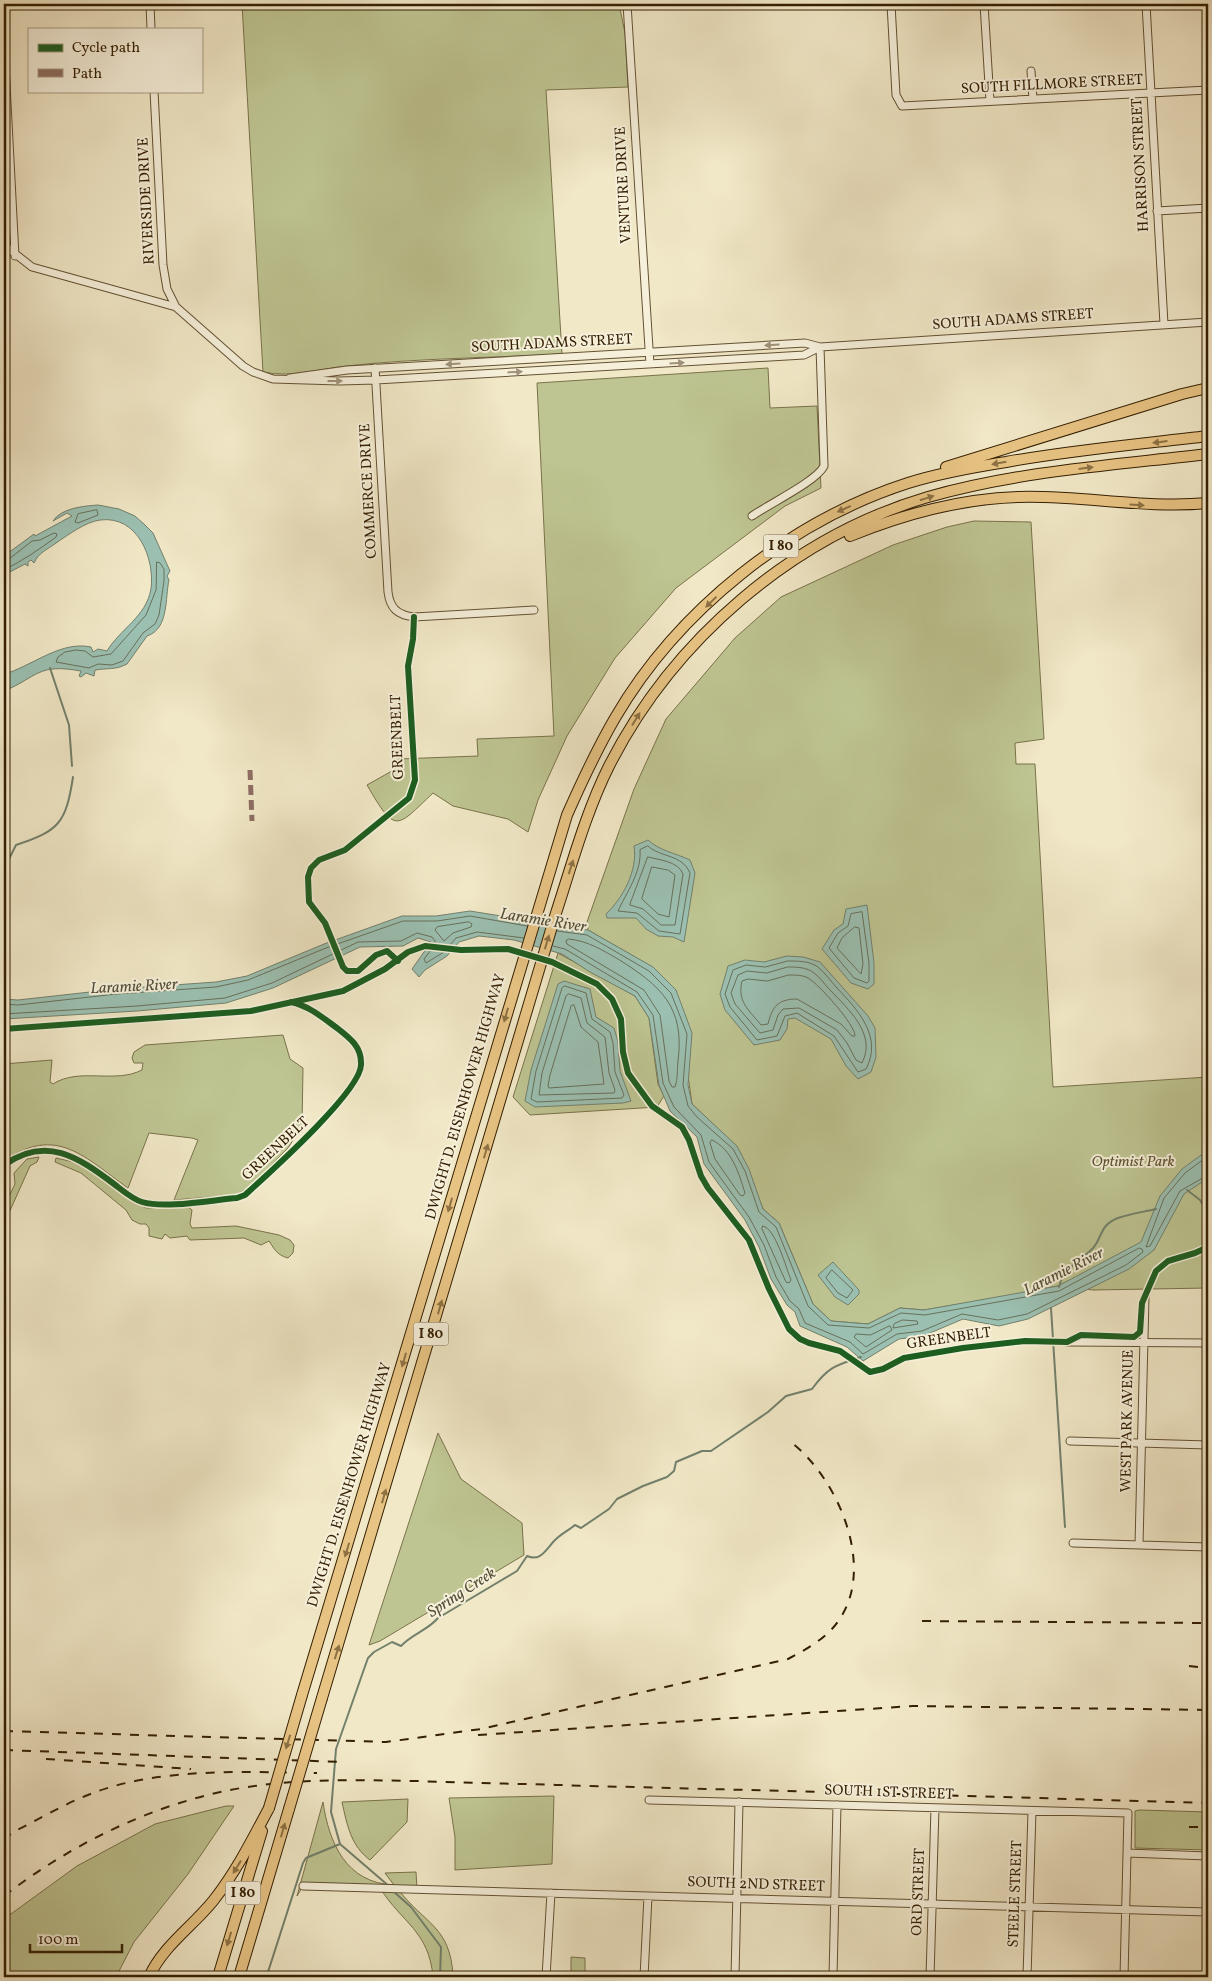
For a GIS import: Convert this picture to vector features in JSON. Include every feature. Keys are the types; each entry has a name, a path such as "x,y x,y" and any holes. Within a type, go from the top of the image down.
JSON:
{"highway":[{"path":"910,482 940,469 1088,422 1208,388"},
{"name":"DWIGHT D. EISENHOWER HIGHWAY","path":"218,1977 567,814 590,762 616,716 645,673 680,632 717,595 796,535 835,513 910,482 963,470 1046,455 1208,436"},
{"name":"I 80","path":"239,1977 556,913 589,811 609,765 648,701 717,622 756,588 823,542 871,518 926,498 996,481 1208,454"},
{"path":"717,622 806,559 844,538 898,517 948,504 1019,497 1150,506 1208,503"},
{"path":"149,1977 156,1963 212,1902 238,1868 268,1808"}],"street":[{"path":"150,4 151,28"},
{"name":"VENTURE DRIVE","path":"627,4 650,364"},
{"name":"SOUTH FILLMORE STREET","path":"891,4 896,95 900,104 907,108 1208,90"},
{"path":"984,4 990,102"},
{"name":"HARRISON STREET","path":"1146,4 1164,324"},
{"path":"4,46 15,256"},
{"path":"1032,71 1033,99"},
{"name":"RIVERSIDE DRIVE","path":"154,92 163,265 167,289 176,307"},
{"path":"1157,211 1208,208"},
{"path":"4,245 15,256 32,267 176,307"},
{"name":"SOUTH ADAMS STREET","path":"176,307 253,372 273,379 287,380 376,380 804,355 820,348 1208,322"},
{"name":"SOUTH ADAMS STREET","path":"287,380 336,371 375,368 805,343 820,348"},
{"path":"752,516 781,496 815,478 824,466 820,348"},
{"name":"COMMERCE DRIVE","path":"375,368 388,592 392,606 396,611 414,617 534,610"},
{"name":"WEST PARK AVENUE","path":"1138,1545 1145,1297"},
{"path":"1067,1342 1208,1342"},
{"path":"1070,1441 1208,1445"},
{"path":"1073,1543 1208,1547"},
{"name":"SOUTH 1ST STREET","path":"649,1800 1128,1813 1127,1853"},
{"path":"735,1977 739,1802"},
{"path":"833,1977 837,1805"},
{"name":"ORD STREET","path":"930,1977 935,1808"},
{"name":"STEELE STREET","path":"1027,1977 1032,1811"},
{"path":"1124,1977 1127,1853 1208,1856"},
{"name":"SOUTH 2ND STREET","path":"303,1886 1208,1912"},
{"path":"546,1977 551,1893"},
{"path":"644,1977 648,1896"}],"green space":[{"path":"242,4 619,4 625,33 628,87 546,90 562,354 400,361 294,374 263,372"},
{"path":"768,368 770,408 817,406 821,488 785,506 676,588 615,658 567,736 538,800 528,832 508,819 453,806 433,793 404,819 397,821 391,819 384,812 367,785 399,767 398,759 478,756 477,739 554,736 537,383"},
{"name":"Optimist Park","path":"974,521 1031,522 1044,739 1015,743 1016,764 1035,764 1053,1087 1208,1077 1208,1288 1093,1290 1065,1287 1064,1283 1058,1286 1014,1295 924,1310 900,1308 868,1324 831,1321 813,1304 779,1223 763,1209 756,1192 713,1124 692,1104 676,990 652,967 588,930 587,922 634,789 666,719 735,638 781,597 893,545 947,527"},
{"path":"558,953 635,996 649,1018 658,1084 664,1096 657,1107 530,1115 513,1097"},
{"path":"283,1035 290,1059 303,1068 302,1126 288,1148 247,1189 235,1195 174,1200 198,1140 192,1138 149,1133 128,1188 84,1157 70,1149 55,1145 40,1145 23,1150 4,1161 4,1064 52,1060 50,1082 53,1084 63,1079 74,1077 120,1076 142,1070 143,1063 134,1063 132,1058 134,1052 145,1045"},
{"path":"39,1157 37,1162 30,1166 4,1224 4,1207 15,1184 14,1173 27,1159"},
{"path":"56,1158 78,1163 131,1200 146,1208 187,1206 192,1210 190,1224 192,1228 236,1226 279,1235 290,1240 294,1245 293,1253 288,1258 284,1257 275,1250 269,1241 261,1245 244,1238 190,1240 187,1236 170,1238 165,1234 162,1239 149,1236 149,1228 146,1224 140,1224 132,1220 126,1210 81,1173 55,1162"},
{"path":"438,1433 461,1479 522,1523 524,1555 380,1641 369,1645"},
{"path":"554,1796 552,1864 455,1870 455,1837 449,1798"},
{"path":"408,1799 407,1822 370,1860 354,1842 342,1802"},
{"path":"323,1802 335,1846 352,1869 363,1877 377,1883 394,1885 385,1873 416,1872 417,1889 398,1889 442,1936 451,1960 453,1977 433,1977 426,1949 420,1938 380,1888 303,1886 297,1896"},
{"path":"226,1806 234,1806 188,1874 134,1942 116,1977 4,1977 4,1919 77,1866 155,1824"},
{"path":"1135,1811 1208,1812 1208,1850 1135,1848"},
{"path":"571,1957 585,1958 585,1977 571,1977"}],"water":[{"path":"98,505 119,509 135,516 153,533 170,571 167,576 169,580 163,620 154,632 147,636 127,664 123,666 95,670 94,676 86,673 81,677 79,676 81,671 66,669 46,670 4,691 4,676 8,673 59,650 80,646 91,647 93,652 98,649 107,651 144,607 151,589 152,577 147,553 134,532 125,524 113,520 94,521 83,526 38,556 34,563 31,560 28,562 28,566 25,564 4,575 4,556 34,534 35,536 72,516 67,513 53,521 61,513 73,508"},
{"path":"648,840 663,849 690,860 695,873 684,942 673,937 658,936 646,929 636,918 607,918 606,914 618,900 628,883 634,864 634,846"},
{"path":"867,905 874,963 874,984 868,989 851,983 822,949 834,930 843,924 846,909"},
{"path":"470,911 588,930 653,967 676,990 692,1033 688,1085 692,1104 737,1146 749,1169 763,1209 779,1223 813,1304 831,1321 868,1324 900,1308 924,1310 1058,1286 1141,1242 1160,1196 1182,1169 1208,1150 1208,1178 1184,1194 1154,1250 1129,1269 1028,1319 999,1326 963,1319 923,1336 899,1339 863,1361 847,1347 800,1326 795,1312 787,1305 771,1279 759,1247 745,1220 704,1164 697,1137 670,1111 659,1085 649,1018 635,996 590,972 562,954 514,940 479,936 459,942 447,956 425,970 419,977 412,969 431,942 418,938 403,946 360,947 273,988 226,1003 137,1011 4,1019 4,999 18,1000 117,989 216,982 247,976 324,944 402,916 436,916"},
{"path":"787,956 803,957 820,962 868,1016 875,1028 876,1057 871,1072 858,1079 846,1066 831,1039 795,1018 788,1019 787,1029 780,1040 754,1045 725,1010 720,994 728,966 745,960 764,962"},
{"path":"564,981 590,989 596,1017 614,1028 618,1042 620,1071 631,1101 535,1107 525,1101 531,1070 558,984"},
{"path":"833,1262 859,1290 859,1294 848,1305 835,1297 818,1275"}],"waterway":[{"path":"50,668 69,725 72,766"},
{"path":"4,895 6,865 16,845 42,835 58,823 67,805 73,777"},
{"path":"1187,1190 1200,1200 1208,1213"},
{"name":"Laramie River","path":"1059,1287 1064,1274 1094,1247 1108,1224 1122,1217 1156,1209"},
{"path":"1051,1308 1065,1527"},
{"name":"Spring Creek","path":"390,1887 340,1844 331,1812 336,1749 368,1658 374,1652 392,1642 401,1646 430,1626 438,1618 517,1571 527,1556 540,1556 557,1538 575,1525 581,1528 609,1509 617,1499 667,1477 674,1471 676,1462 702,1451 711,1451 768,1412 786,1396 812,1389 828,1371 845,1362 861,1357"},
{"path":"269,1977 268,1972 303,1863 306,1858 340,1844"},
{"name":"Spring Creek","path":"393,1891 411,1907 441,1947 440,1977"}],"railway":[{"path":"4,1731 386,1742 481,1729 788,1659 816,1642 829,1632 839,1620 849,1599 854,1575 853,1550 847,1525 837,1501 824,1478 809,1459 792,1443"},
{"path":"922,1621 1208,1623"},
{"path":"1189,1666 1208,1668"},
{"path":"478,1735 913,1706 1208,1710"},
{"path":"4,1750 342,1762"},
{"path":"46,1759 191,1769"},
{"path":"4,1840 13,1832 78,1799 114,1786 142,1780 171,1775 201,1773 317,1773"},
{"path":"4,1896 81,1845 137,1819 195,1798 225,1791 297,1782 344,1780 416,1781 1208,1803"},
{"path":"1189,1827 1208,1827"}],"marked path":[{"path":"250,770 252,821"}],"cycle path":[{"name":"GREENBELT","path":"398,961 387,951 376,955 358,971 347,971 343,967 325,923 309,902 308,877 311,868 319,860 345,850 409,798 415,780 408,666 413,639 414,617"},
{"name":"GREENBELT","path":"4,1029 251,1011 343,991 385,969 408,952 425,946 461,950 508,949 552,962 597,984 612,999 621,1019 623,1052 628,1073 652,1106 682,1127 689,1140 701,1176 708,1188 749,1240 769,1289 789,1329 800,1339 809,1343 840,1351 870,1372 883,1369 904,1358 963,1348 1025,1341 1067,1342 1081,1335 1134,1337 1140,1332 1142,1303 1156,1271 1168,1261 1208,1247"},
{"name":"GREENBELT","path":"4,1165 19,1156 34,1152 48,1151 61,1153 88,1165 135,1199 152,1204 189,1203 237,1198 245,1195 292,1152 330,1112 346,1094 357,1077 361,1065 360,1053 346,1035 315,1012 291,1002"}]}
